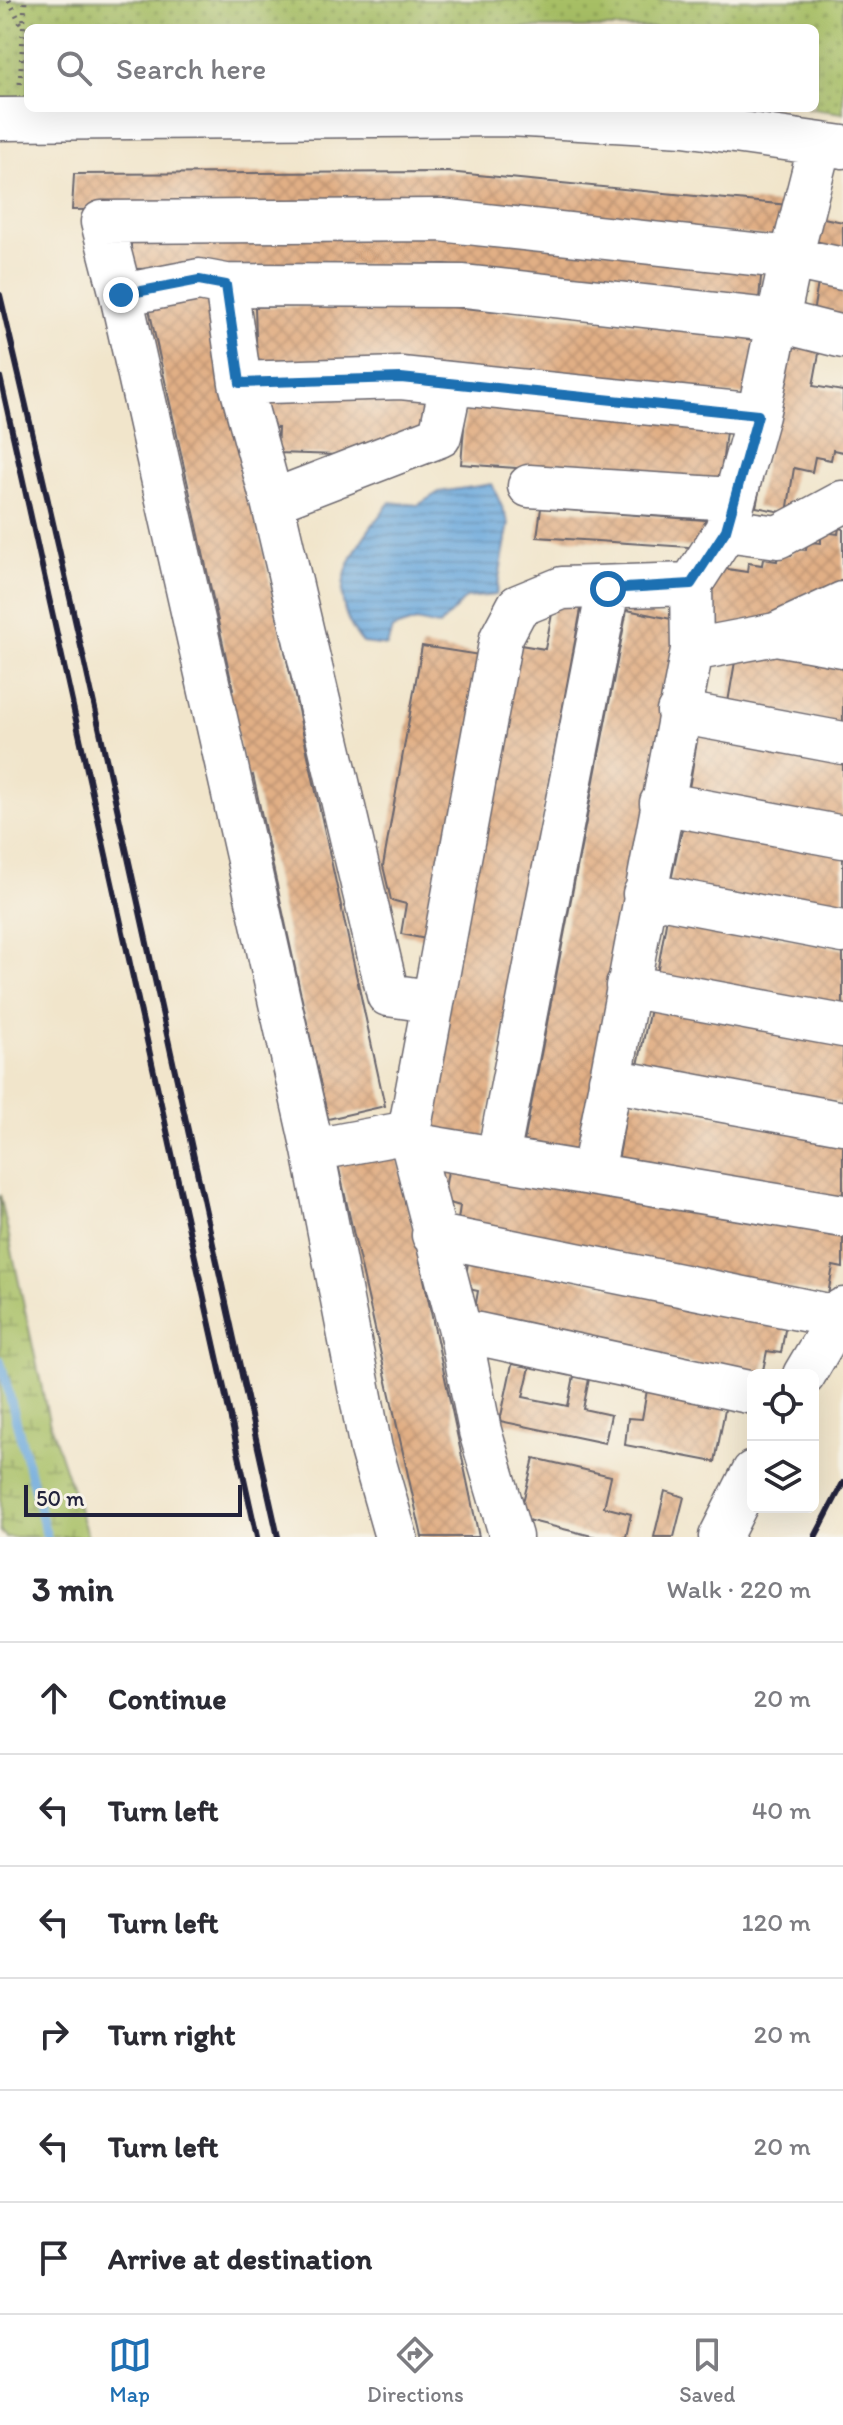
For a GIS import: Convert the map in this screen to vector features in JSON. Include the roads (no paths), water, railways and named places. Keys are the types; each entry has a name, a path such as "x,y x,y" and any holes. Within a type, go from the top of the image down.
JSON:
{"street":[{"path":"212,112 510,115 684,125 832,145 791,258 758,415 729,515 691,584 692,650 593,1173"},
{"path":"396,1537 371,1449 313,1150 102,222 440,220 791,258 843,269"},
{"path":"121,295 199,280 226,285 464,286 779,321 843,337"},
{"path":"226,285 240,383 272,501 388,995 430,1001"},
{"path":"240,383 401,378 758,415"},
{"path":"272,501 440,436 451,384"},
{"path":"529,486 729,515 778,537 843,502"},
{"path":"515,1536 480,1431 460,1330 410,1138 430,1001 501,638 518,606 562,588 608,589 691,584"},
{"path":"498,1157 608,589"},
{"path":"692,650 776,634 843,603"},
{"path":"776,634 843,646"},
{"path":"678,712 843,743"},
{"path":"661,803 843,837"},
{"path":"644,894 843,932"},
{"path":"627,986 843,1026"},
{"path":"610,1080 843,1123"},
{"path":"313,1150 410,1138 498,1157 843,1216"},
{"path":"433,1235 840,1313 807,1369"},
{"path":"460,1330 747,1392"},
{"path":"720,1537 747,1484"}],"water":[{"path":"492,484 509,523 496,595 466,598 439,626 416,621 392,629 387,646 363,643 350,624 343,605 343,587 355,552 390,502 418,505 439,492"}],"waterway":[{"path":"0,1360 47,1537"}],"railway":[{"path":"0,295 107,760 278,1537"},
{"path":"0,377 257,1537"},
{"path":"815,1537 843,1483"}]}
